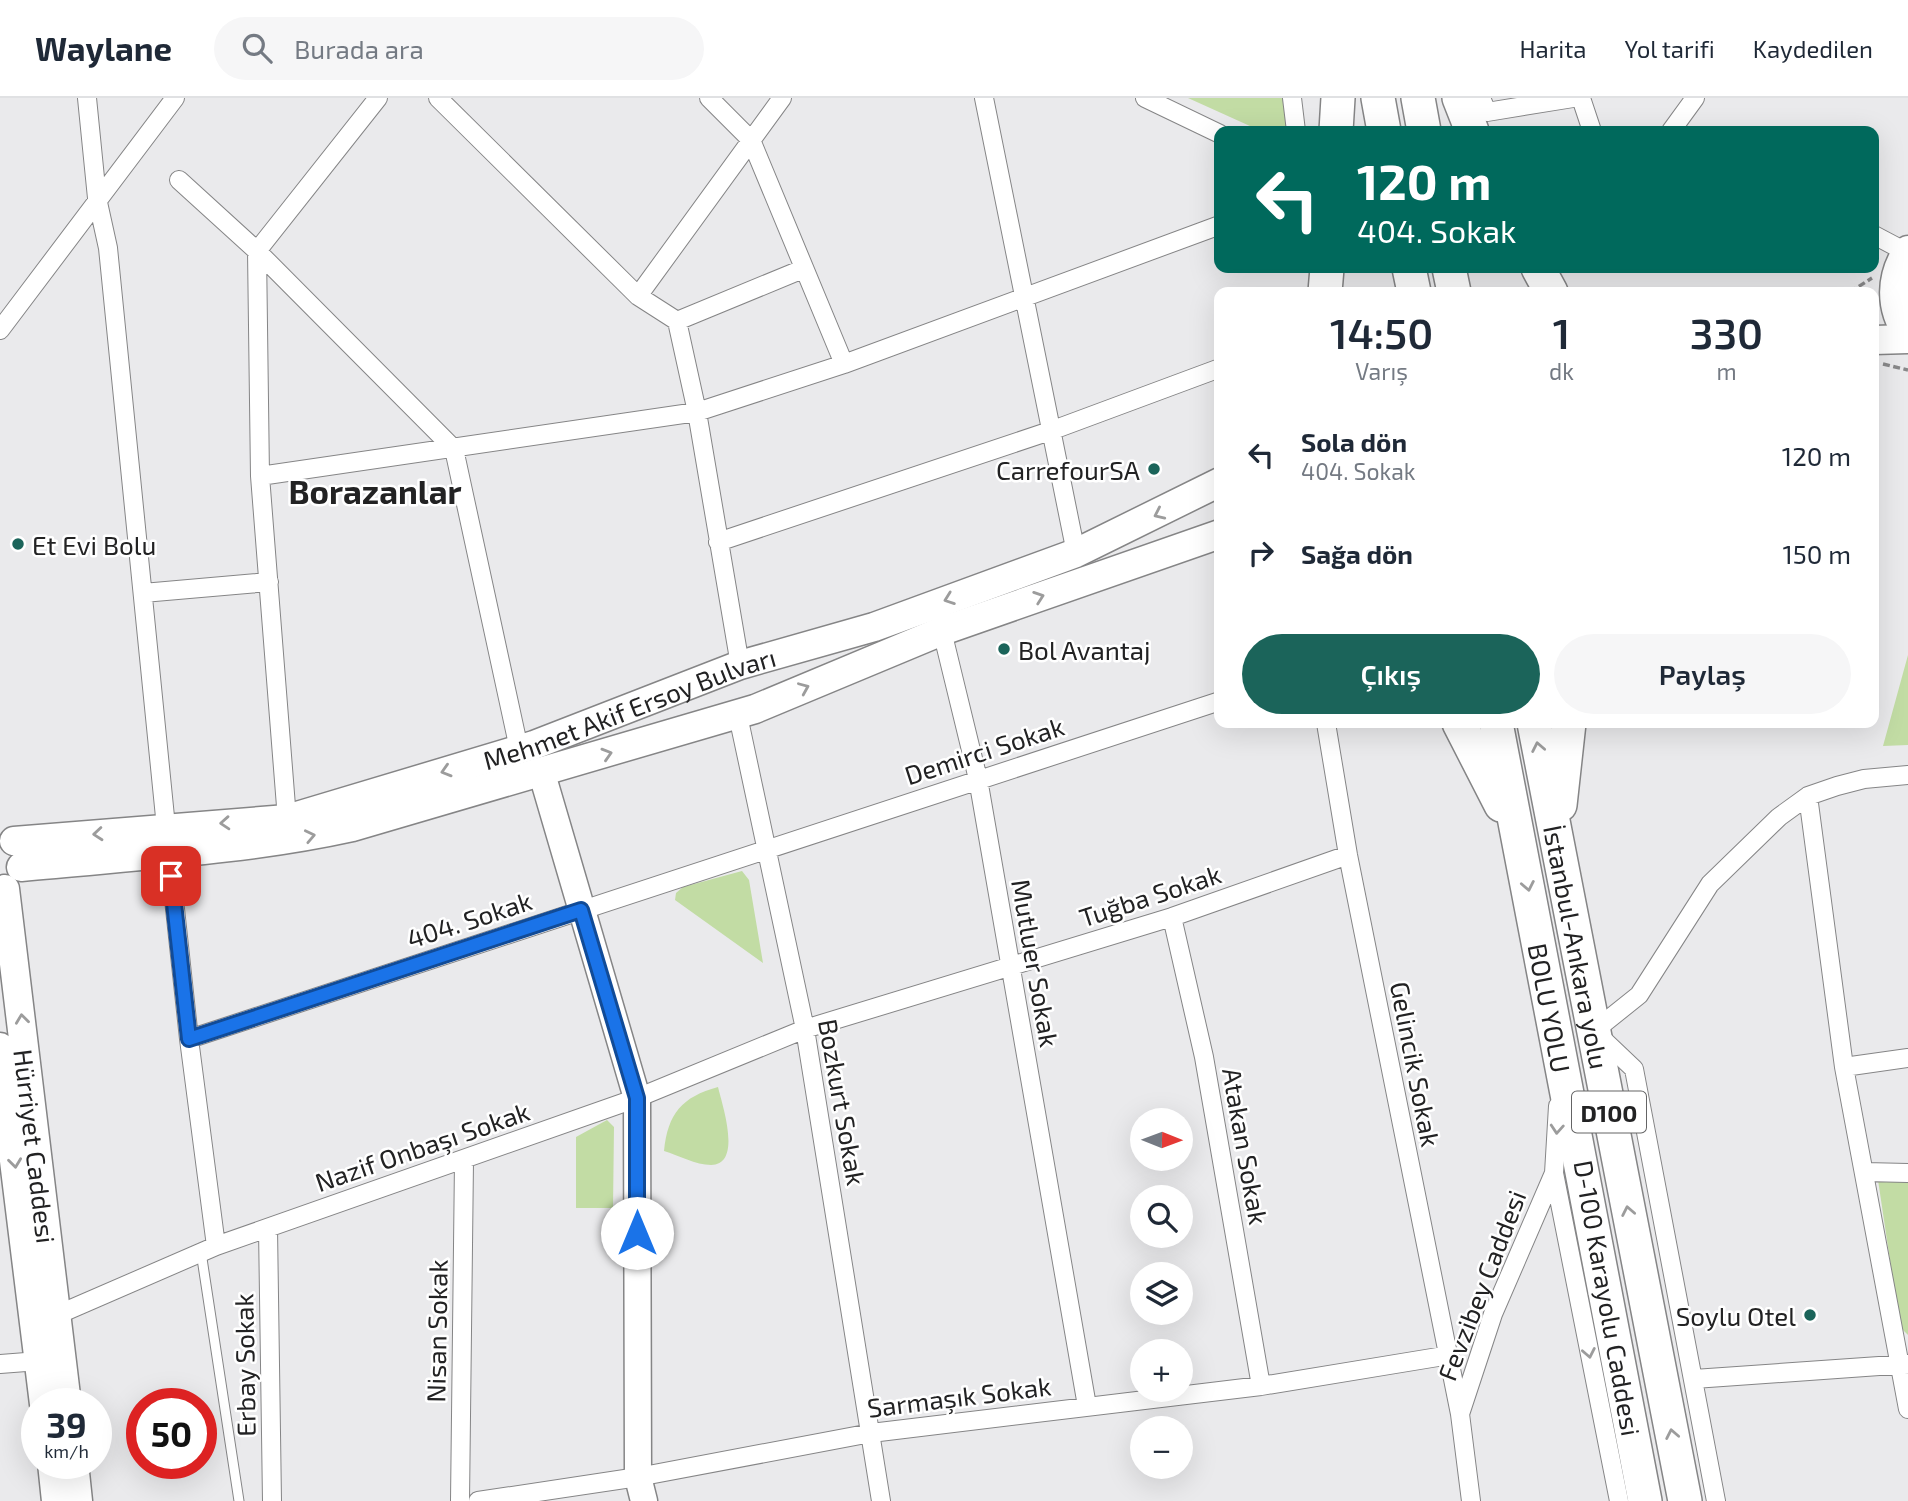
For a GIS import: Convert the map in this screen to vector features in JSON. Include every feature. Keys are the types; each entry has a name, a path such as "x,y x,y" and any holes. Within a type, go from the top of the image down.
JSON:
{"highway":[{"path":"1336,126 1338,98"},
{"path":"1378,98 1383,126"},
{"path":"1418,98 1423,126"},
{"path":"1459,98 1470,126"},
{"path":"1462,728 1520,840"},
{"name":"BOLU YOLU","path":"1497,728 1645,1501"},
{"name":"İstanbul-Ankara yolu","path":"1535,728 1685,1501"},
{"path":"1557,842 1568,728"}],"main road":[{"path":"1879,339 1908,336 1884,294 1907,251"},
{"name":"Mehmet Akif Ersoy Bulvarı","path":"168,840 287,819 519,749 740,665 874,627 1076,553 1210,488"},
{"name":"Mehmet Akif Ersoy Bulvarı","path":"6,854 168,840 296,839 542,774 741,714 942,631 1214,536"},
{"path":"542,774 637,1098 641,1489"},
{"name":"Hürriyet Caddesi","path":"6,854 65,1388"},
{"name":"Hürriyet Caddesi","path":"0,1047 42,1388"},
{"path":"54,1479 57,1501"},
{"path":"76,1479 78,1501"}],"street":[{"path":"87,98 97,198 108,248 208,1249"},
{"path":"0,330 174,98"},
{"path":"287,819 260,476 257,251 378,98"},
{"path":"438,98 638,296 677,321 697,412 740,665"},
{"path":"709,98 751,140 844,364"},
{"path":"638,296 782,98"},
{"path":"984,98 1076,553"},
{"path":"1145,98 1214,131"},
{"path":"1292,98 1295,126"},
{"path":"1481,98 1487,112 1514,103 1573,98"},
{"path":"1581,98 1590,126"},
{"path":"1675,126 1696,98"},
{"path":"179,180 257,251 454,449 519,749"},
{"path":"260,476 697,412 844,364 1214,227"},
{"path":"1879,237 1907,251"},
{"path":"677,321 803,269"},
{"path":"718,542 1053,430 1214,370"},
{"path":"143,593 269,582"},
{"name":"Mutluer Sokak","path":"942,631 978,779 1009,965 1072,1305 1087,1406"},
{"name":"Demirci Sokak","path":"766,851 1214,703"},
{"name":"Bozkurt Sokak","path":"741,714 740,725 805,1028 881,1501"},
{"name":"Gelincik Sokak","path":"1327,728 1348,855 1460,1414"},
{"path":"1716,1501 1634,1069 1594,1031 1639,995 1710,884 1769,825 1808,796 1864,779 1908,775"},
{"path":"1808,796 1844,1067 1904,1364 1908,1409"},
{"name":"404. Sokak","path":"189,1039 766,851"},
{"name":"Tuğba Sokak","path":"805,1028 1172,917 1348,855"},
{"name":"Atakan Sokak","path":"1172,917 1204,1057 1261,1387"},
{"name":"Nazif Onbaşı Sokak","path":"57,1315 208,1249 637,1098 805,1028"},
{"path":"1844,1067 1908,1058"},
{"name":"D-100 Karayolu Caddesi","path":"1561,1061 1554,1172 1619,1501"},
{"name":"Nisan Sokak","path":"460,1501 464,1161"},
{"name":"Fevzibey Caddesi","path":"1471,1501 1460,1414 1493,1314 1554,1172"},
{"path":"1865,1172 1908,1173"},
{"name":"Erbay Sokak","path":"268,1228 272,1501"},
{"name":"Sarmaşık Sokak","path":"478,1501 641,1489 871,1433 1261,1387 1450,1355"},
{"path":"0,1364 39,1362"},
{"path":"1694,1379 1904,1364"}],"lane":[{"path":"208,1249 239,1501"}],"path":[{"path":"1879,363 1908,370"}],"green space":[{"path":"1188,98 1284,98 1289,126 1250,126"},
{"path":"1908,655 1908,745 1883,746"},
{"path":"742,871 749,880 763,963 675,900 676,893 683,887"},
{"path":"718,1087 728,1132 726,1155 721,1162 711,1165 699,1163 664,1151 669,1126 679,1108 695,1096"},
{"path":"607,1120 614,1127 613,1208 576,1208 576,1137"},
{"path":"1878,1180 1905,1180 1908,1183 1908,1335 1900,1327"}],"place":[{"name":"CarrefourSA","path":"1154,469"},
{"name":"Et Evi Bolu","path":"18,544"},
{"name":"Bol Avantaj","path":"1004,649"},
{"name":"Soylu Otel","path":"1810,1315"}],"district":[{"name":"Borazanlar","path":"375,491"}],"route":[{"path":"171,876 189,1039 581,910 637,1098 637,1233"}]}
